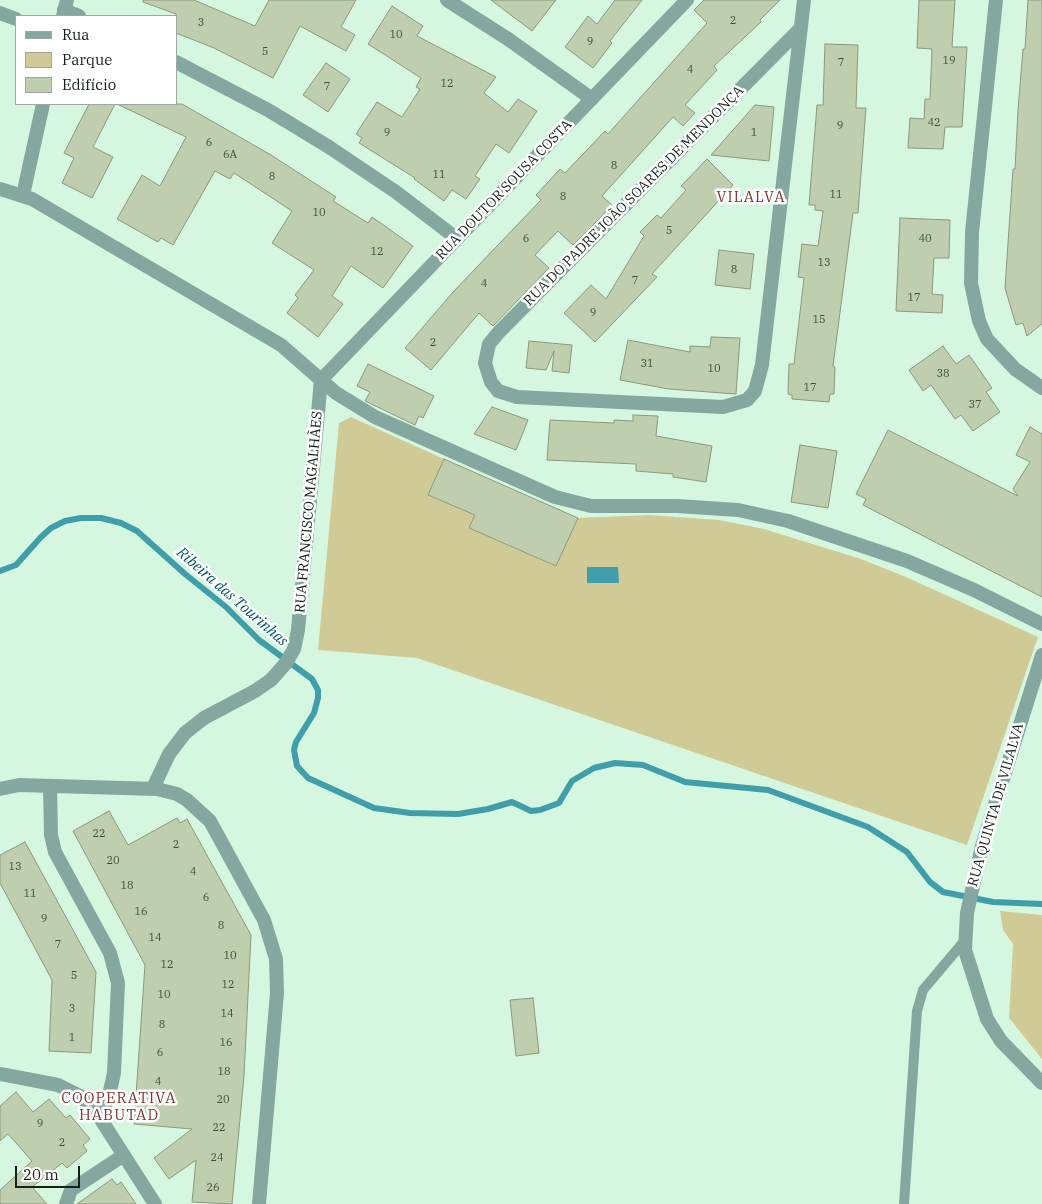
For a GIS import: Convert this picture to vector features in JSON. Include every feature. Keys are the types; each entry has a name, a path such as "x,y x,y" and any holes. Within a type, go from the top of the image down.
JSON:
{"street":[{"path":"447,0 508,39 592,99"},
{"name":"RUA DOUTOR SOUSA COSTA","path":"321,380 456,238 688,0"},
{"path":"800,29 804,0"},
{"path":"996,0 972,232 971,283 979,321 988,339 1015,370 1042,388"},
{"path":"65,9 76,15"},
{"path":"0,13 15,19"},
{"name":"RUA DO PADRE JOÃO SOARES DE MENDONÇA","path":"800,29 762,365 755,391 747,400 723,407 518,397 498,390 487,373 486,354 489,344 499,332 800,29"},
{"path":"178,63 268,110 329,147 396,192 456,238"},
{"path":"23,195 43,105"},
{"path":"0,189 23,195 281,346 336,393 375,417 555,497 591,506 677,506 738,510 788,521 907,561 974,590 1042,624"},
{"name":"RUA FRANCISCO MAGALHÃES","path":"153,788 169,754 185,732 204,718 264,685 286,664 294,649 298,630 321,380"},
{"name":"RUA QUINTA DE VILALVA","path":"1042,655 995,799 975,874 967,913 965,950 987,1019 1001,1041 1042,1083"},
{"path":"0,789 19,786 153,788 177,794 188,800 210,821 264,920 273,945 277,972 277,993 259,1204"},
{"path":"50,786 51,835 55,852 110,952 118,983 114,1073 110,1091 100,1118"},
{"path":"0,1074 66,1088 82,1097 100,1118 155,1204"},
{"path":"66,1204 72,1190 124,1155"}],"lane":[{"path":"904,1204 917,1011 923,990 966,939"}],"green space":[{"path":"351,417 444,459 428,495 475,515 469,528 556,566 578,518 649,515 719,520 764,529 861,559 906,577 1038,637 967,845 417,658 318,650 339,423"},
{"path":"1000,911 1042,915 1042,1059 1009,1018 1013,944 1003,930"}],"water":[{"path":"587,567 618,567 619,583 587,583"}],"building":[{"path":"143,0 194,0 255,26 269,0 356,0 341,27 355,35 346,51 300,26 273,78 214,48 178,34 178,15 143,2"},
{"path":"491,0 556,0 532,31"},
{"path":"615,0 642,0 610,41 612,43 593,68 565,47 588,16 597,24"},
{"path":"704,0 780,0 760,20 761,22 714,66 717,70 685,105 695,113 683,126 673,117 602,196 612,205 600,218 573,245 558,231 535,255 549,268 493,326 479,313 431,370 405,348 454,291 541,200 536,195 560,169 565,173 605,131 608,134 707,23 694,10"},
{"path":"919,0 955,0 952,47 967,47 962,127 945,127 943,149 908,148 910,118 924,119 925,99 930,99 932,49 917,48"},
{"path":"1028,0 1042,0 1042,324 1027,336 1023,323 1016,325 1005,288"},
{"path":"392,6 423,26 417,36 496,77 484,93 508,112 518,99 537,111 509,153 496,144 475,176 480,179 466,199 452,190 444,201 415,178 359,143 362,138 356,134 377,102 402,117 420,89 416,87 421,78 368,44"},
{"path":"825,44 858,45 856,108 866,108 858,213 853,213 833,366 835,367 834,394 830,394 829,402 792,399 792,395 788,394 789,364 794,364 804,278 798,277 802,244 818,246 823,211 815,210 815,205 809,205 817,105 823,105"},
{"path":"326,63 350,79 328,112 303,95"},
{"path":"182,104 271,155 336,197 333,201 368,223 372,217 413,246 383,288 351,266 332,296 343,304 318,337 287,313 298,298 295,295 314,270 272,243 292,211 234,173 230,179 215,171 173,245 161,238 158,242 117,219 142,175 160,186 186,137 119,105"},
{"path":"88,105 114,105 93,147 113,157 92,198 62,183 74,158 64,153"},
{"path":"755,105 774,107 769,161 711,155"},
{"path":"707,159 733,185 652,274 657,277 595,342 564,313 591,285 606,299 644,236 640,232 657,215 661,218 686,190 681,186"},
{"path":"900,218 950,220 949,258 934,258 932,294 943,295 942,313 896,311"},
{"path":"719,250 754,254 750,289 715,285"},
{"path":"711,337 740,338 736,394 669,389 620,380 628,340 690,352 690,346 710,347"},
{"path":"529,341 572,345 569,373 552,371 554,351 546,370 526,368"},
{"path":"943,346 956,364 969,355 992,388 986,392 1000,412 973,431 961,415 955,419 931,385 923,391 909,370"},
{"path":"368,364 434,396 423,418 419,416 415,425 365,401 370,392 357,386"},
{"path":"492,407 528,420 516,450 474,434"},
{"path":"633,415 658,416 656,436 712,446 706,482 673,477 673,474 636,471 636,464 547,460 550,420 614,423 614,420 633,421"},
{"path":"1030,427 1042,434 1042,597 863,505 866,499 856,494 888,430 1018,496 1013,489 1030,462 1016,455"},
{"path":"800,445 837,451 828,508 791,502"},
{"path":"444,459 578,518 556,566 469,528 475,515 428,495"},
{"path":"109,811 128,845 177,818 180,823 187,819 251,935 244,1076 232,1204 192,1202 196,1160 169,1179 154,1158 192,1129 134,1124 145,965 73,831"},
{"path":"25,842 96,972 91,1053 49,1051 52,980 0,883 0,855"},
{"path":"533,998 539,1053 516,1056 510,1000"},
{"path":"16,1092 33,1112 49,1099 66,1118 70,1115 90,1139 83,1145 87,1151 67,1168 62,1163 32,1187 47,1204 0,1204 0,1190 32,1161 8,1134 0,1141 0,1106"},
{"path":"112,1179 117,1185 121,1182 136,1204 77,1204"}],"waterway":[{"name":"Ribeira das Tourinhas","path":"0,571 16,565 51,528 65,521 81,518 101,518 121,523 137,531 185,574 226,607 259,640 312,679 318,690 318,698 314,713 296,742 294,750 297,766 308,778 374,808 410,813 458,814 488,809 512,802 531,811 540,810 559,803 572,781 594,768 615,763 643,765 685,782 768,790 868,827 907,852 930,882 943,892 993,902 1042,904"}],"district":[{"name":"VILALVA","path":"751,198"},
{"name":"COOPERATIVA HABUTAD","path":"119,1108"}]}
